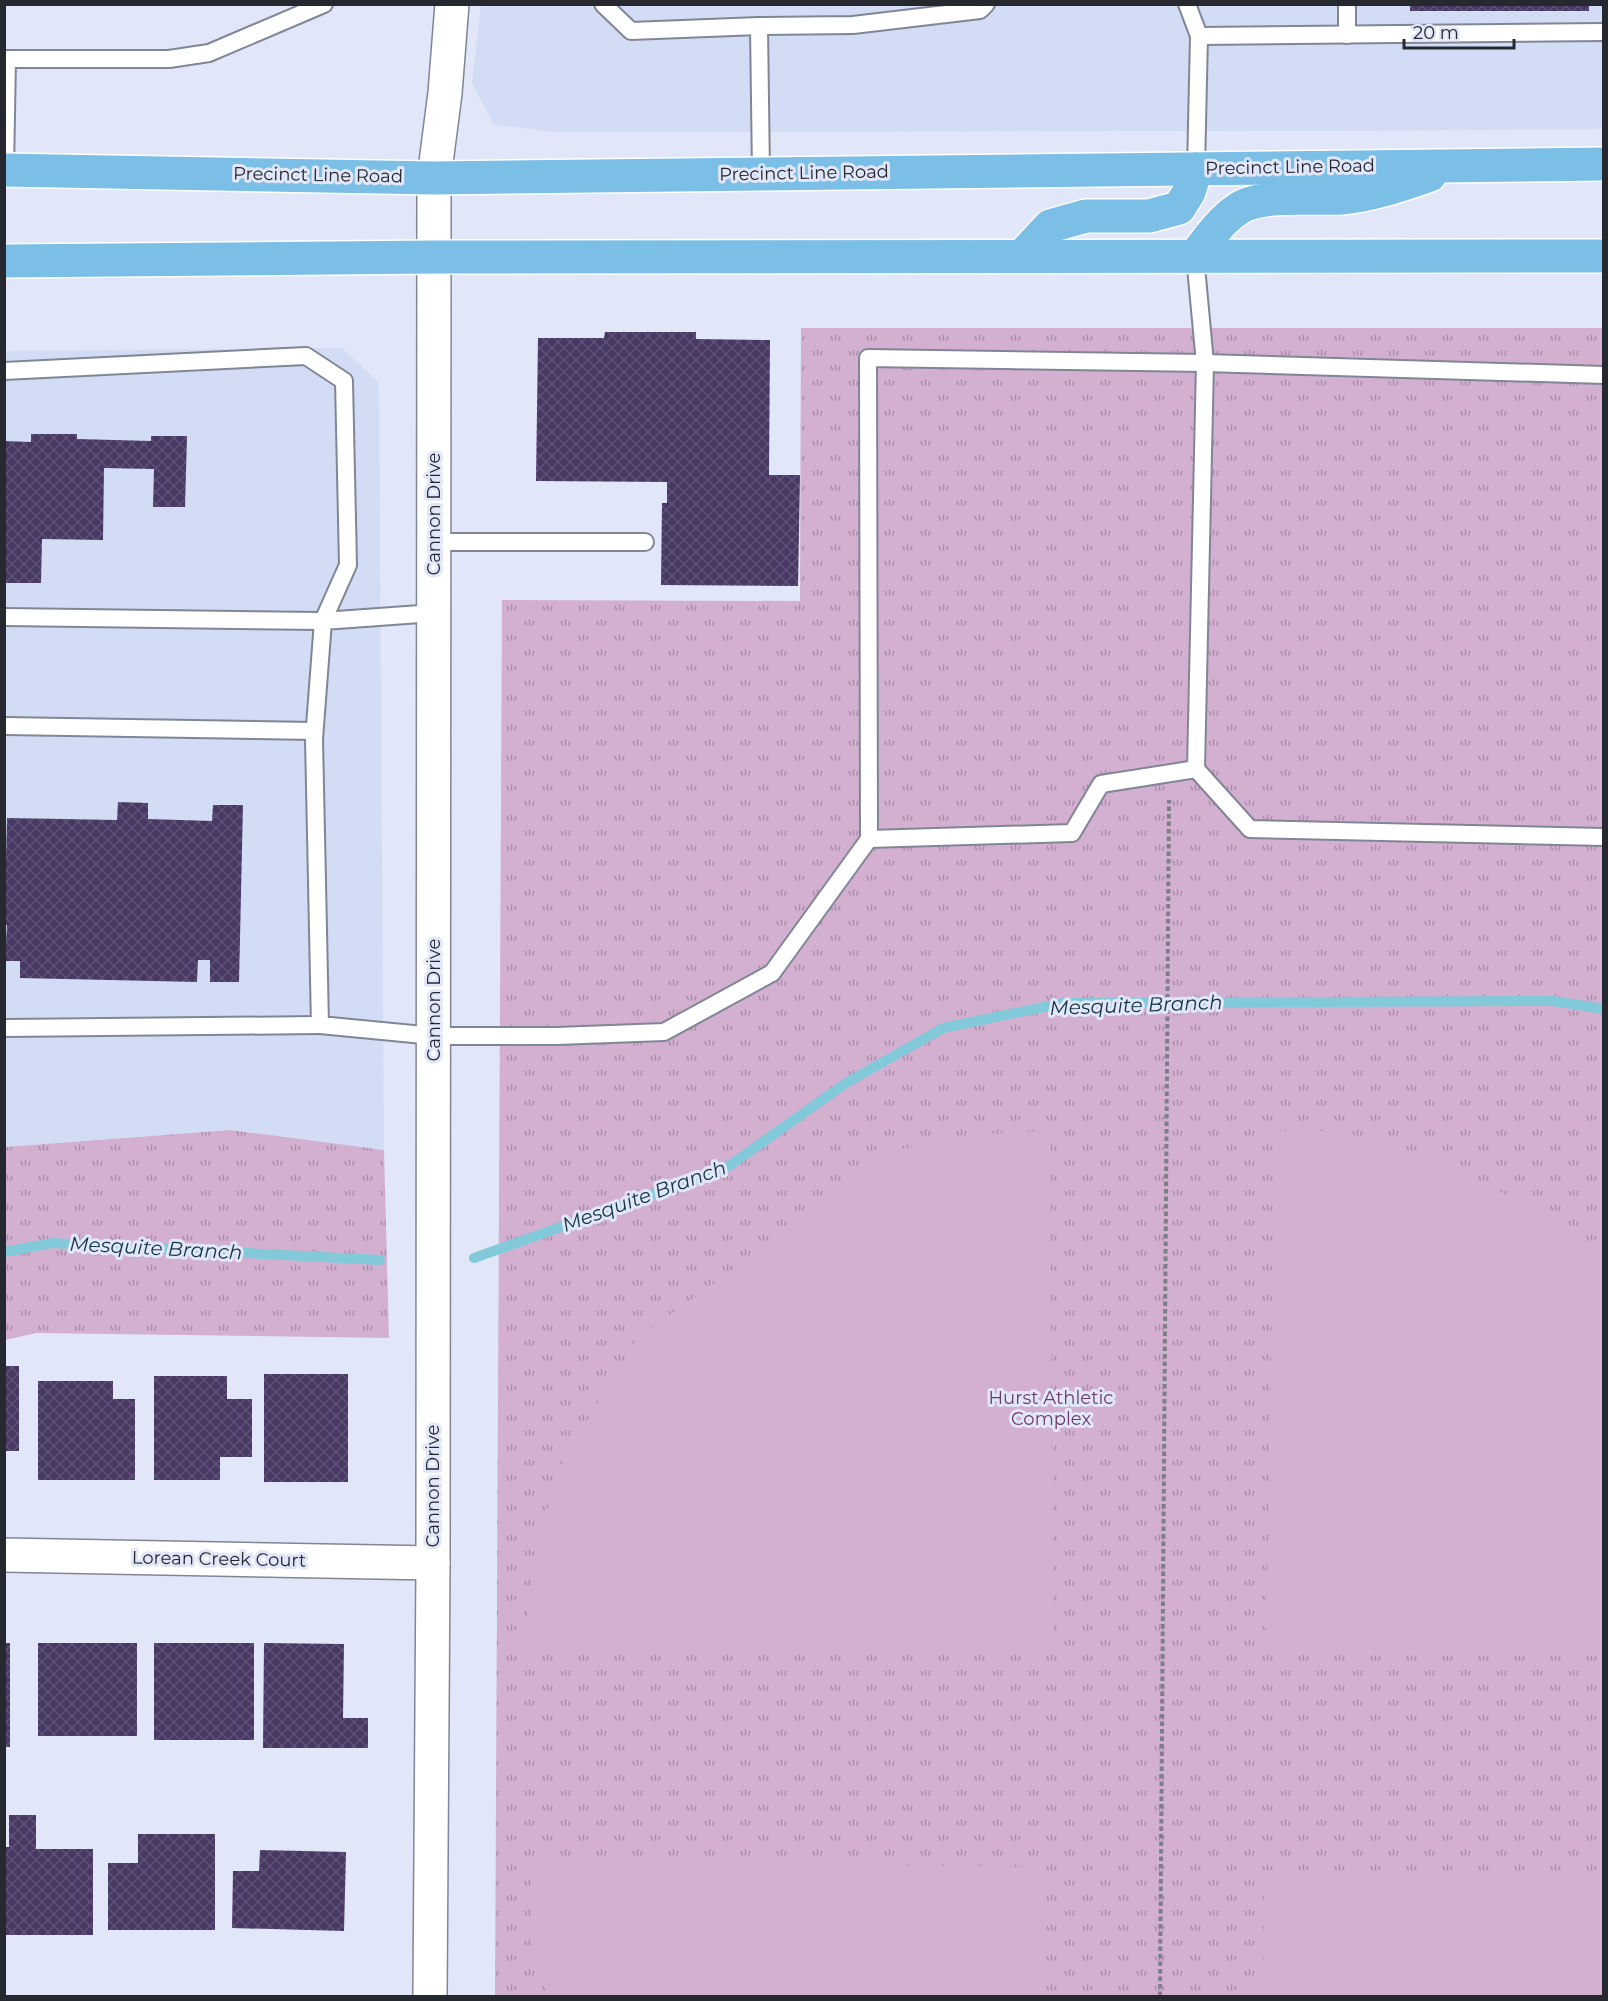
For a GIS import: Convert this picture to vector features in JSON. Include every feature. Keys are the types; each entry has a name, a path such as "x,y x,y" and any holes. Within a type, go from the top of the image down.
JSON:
{"main road":[{"name":"Precinct Line Road","path":"5,170 434,178 1604,164"},
{"path":"1195,256 1216,228 1239,208 1261,200 1343,198 1393,189 1456,165"},
{"path":"1022,256 1050,226 1086,216 1149,216 1179,208 1190,192 1196,169"},
{"path":"4,261 434,257 1604,256"}],"street":[{"name":"Cannon Drive","path":"430,1996 433,1563 434,178 452,4"},
{"name":"Lorean Creek Court","path":"4,1555 433,1563"}],"lane":[{"path":"5,170 6,59 179,58 208,52 324,4"},
{"path":"603,4 631,32 759,26 853,25 980,10 986,4"},
{"path":"1187,4 1199,36 1196,169"},
{"path":"1347,4 1347,35"},
{"path":"759,26 761,174"},
{"path":"1199,36 1604,32"},
{"path":"1195,256 1205,363 1196,769 1250,829 1604,837"},
{"path":"4,371 306,356 344,381 348,565 324,621 314,731 320,1025"},
{"path":"4,1029 320,1025 434,1035 664,1032 772,973 869,839 868,358 1205,363 1604,375"},
{"path":"434,542 645,542"},
{"path":"4,617 324,621 434,613"},
{"path":"4,726 314,731"},
{"path":"869,839 1072,833 1101,784 1196,769"}],"path":[{"path":"1160,1996 1169,773"}],"shaded area":[{"path":"481,5 1603,5 1603,129 555,132 494,125 472,83"},
{"path":"342,348 379,383 384,1150 230,1130 5,1147 5,351"}],"green space":[{"name":"Hurst Athletic Complex","path":"801,328 1603,328 1603,1996 495,1996 502,600 800,601"},
{"path":"230,1130 384,1150 389,1338 37,1333 5,1340 5,1147"},
{"path":"1050,1131 1053,1652 524,1649 535,1544 565,1456 639,1335 680,1308 896,1150 981,1134"},
{"path":"1275,1131 1337,1131 1401,1148 1475,1178 1565,1228 1603,1258 1603,1656 1266,1655"},
{"path":"531,1861 1047,1867 1046,1996 547,1996 531,1941"},
{"path":"1264,1870 1603,1873 1603,1996 1263,1996"}],"building":[{"path":"1410,4 1589,4 1589,11 1410,11"},
{"path":"605,332 696,332 696,339 770,340 769,475 800,475 798,586 661,585 662,503 667,503 667,482 536,481 538,338 604,338"},
{"path":"31,434 77,434 77,439 151,441 151,436 187,436 185,507 153,507 154,469 104,468 103,540 42,539 41,583 4,583 4,441 31,442"},
{"path":"118,802 148,803 148,819 212,821 213,805 243,805 239,982 210,982 210,960 198,960 197,982 20,978 20,961 5,961 7,925 4,925 4,858 6,858 7,818 117,820"},
{"path":"4,1366 19,1366 19,1451 4,1451"},
{"path":"264,1374 348,1374 348,1482 264,1482"},
{"path":"154,1376 227,1376 227,1399 252,1399 252,1457 220,1457 220,1480 154,1480"},
{"path":"38,1381 113,1381 113,1399 135,1399 135,1480 38,1480"},
{"path":"4,1643 10,1643 10,1747 4,1747"},
{"path":"38,1643 137,1643 137,1736 38,1736"},
{"path":"154,1643 254,1643 254,1740 154,1740"},
{"path":"264,1643 344,1644 343,1718 368,1718 368,1748 263,1748"},
{"path":"9,1815 36,1815 36,1849 93,1849 93,1935 4,1935 4,1847 9,1847"},
{"path":"138,1834 215,1834 215,1930 108,1930 108,1863 138,1863"},
{"path":"260,1850 346,1852 344,1931 232,1928 233,1871 259,1871"}],"waterway":[{"name":"Mesquite Branch","path":"474,1258 726,1168 846,1083 943,1028 1063,1003 1553,1001 1604,1009"},
{"name":"Mesquite Branch","path":"4,1252 52,1243 380,1260"}]}
